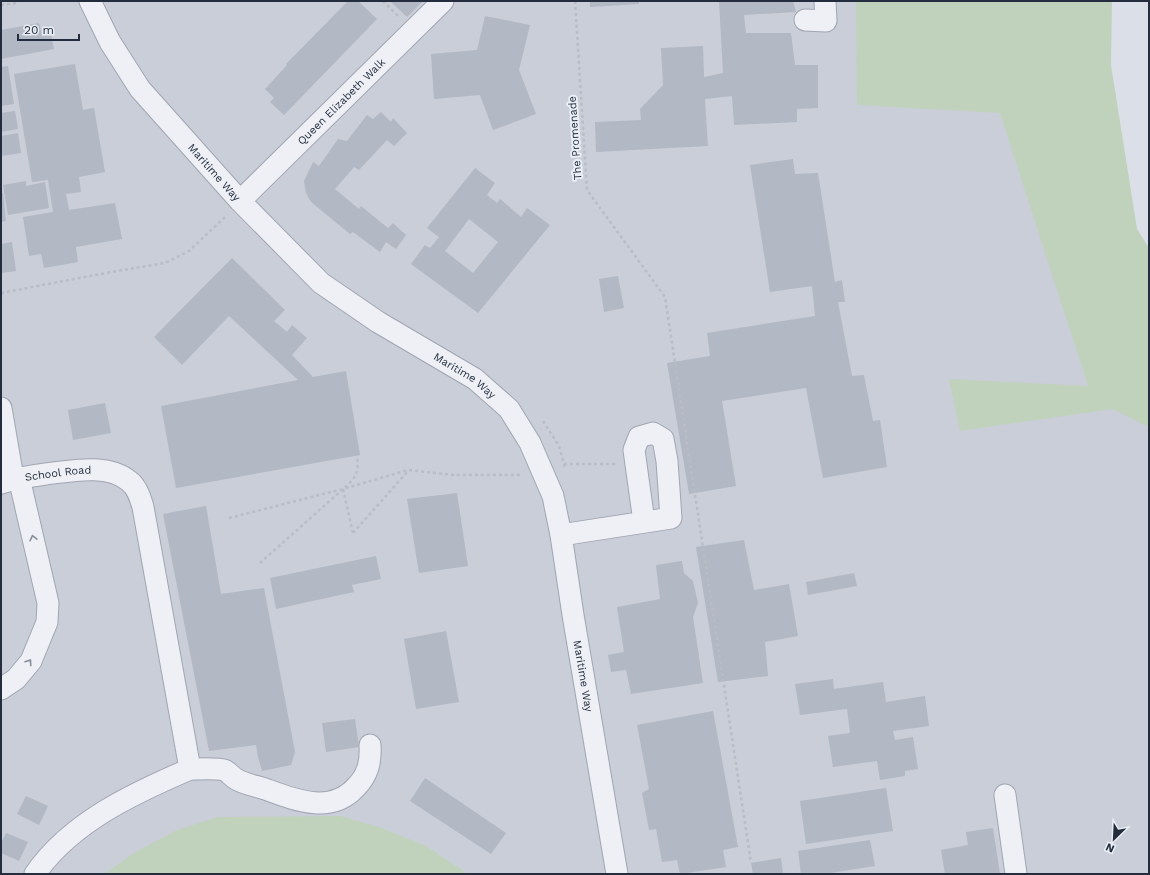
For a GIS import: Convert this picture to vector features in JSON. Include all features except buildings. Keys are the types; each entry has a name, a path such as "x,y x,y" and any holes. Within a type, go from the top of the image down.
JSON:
{"street":[{"name":"Maritime Way","path":"90,1 110,42 140,89 240,202 321,283 378,322 475,379 509,409 530,443 553,496 562,535 573,615 617,874"},
{"name":"Queen Elizabeth Walk","path":"240,202 443,1"},
{"path":"805,20 826,21 826,1"},
{"path":"1,408 11,480 48,603 46,622 31,661 16,679 1,689"},
{"name":"School Road","path":"11,480 80,470 95,470 116,473 129,481 138,492 143,507 190,769"},
{"path":"562,535 644,522"},
{"path":"35,874 46,859 70,836 94,818 151,786 190,769 224,770 236,779 288,797 308,802 323,803 336,801 349,795 361,783 371,759 370,745"},
{"path":"1005,795 1016,874"}],"path":[{"path":"1,5 19,1"},
{"name":"The Promenade","path":"576,1 587,190 665,297 751,863"},
{"path":"1,294 165,263 189,252 240,202"},
{"path":"260,563 353,480 358,468 357,455"},
{"path":"564,464 621,464"},
{"path":"343,489 353,533 408,470"},
{"path":"229,518 343,489 408,470 454,475 524,474"}],"shaded area":[{"path":"1,1 1041,1 1149,288 1149,874 1,874"}],"green space":[{"path":"856,1 1112,1 1111,65 1137,229 1149,248 1149,427 1112,409 960,431 949,379 1088,386 1000,113 857,105"},
{"path":"340,816 379,827 426,846 468,874 104,874 134,853 177,830 218,817"}]}
